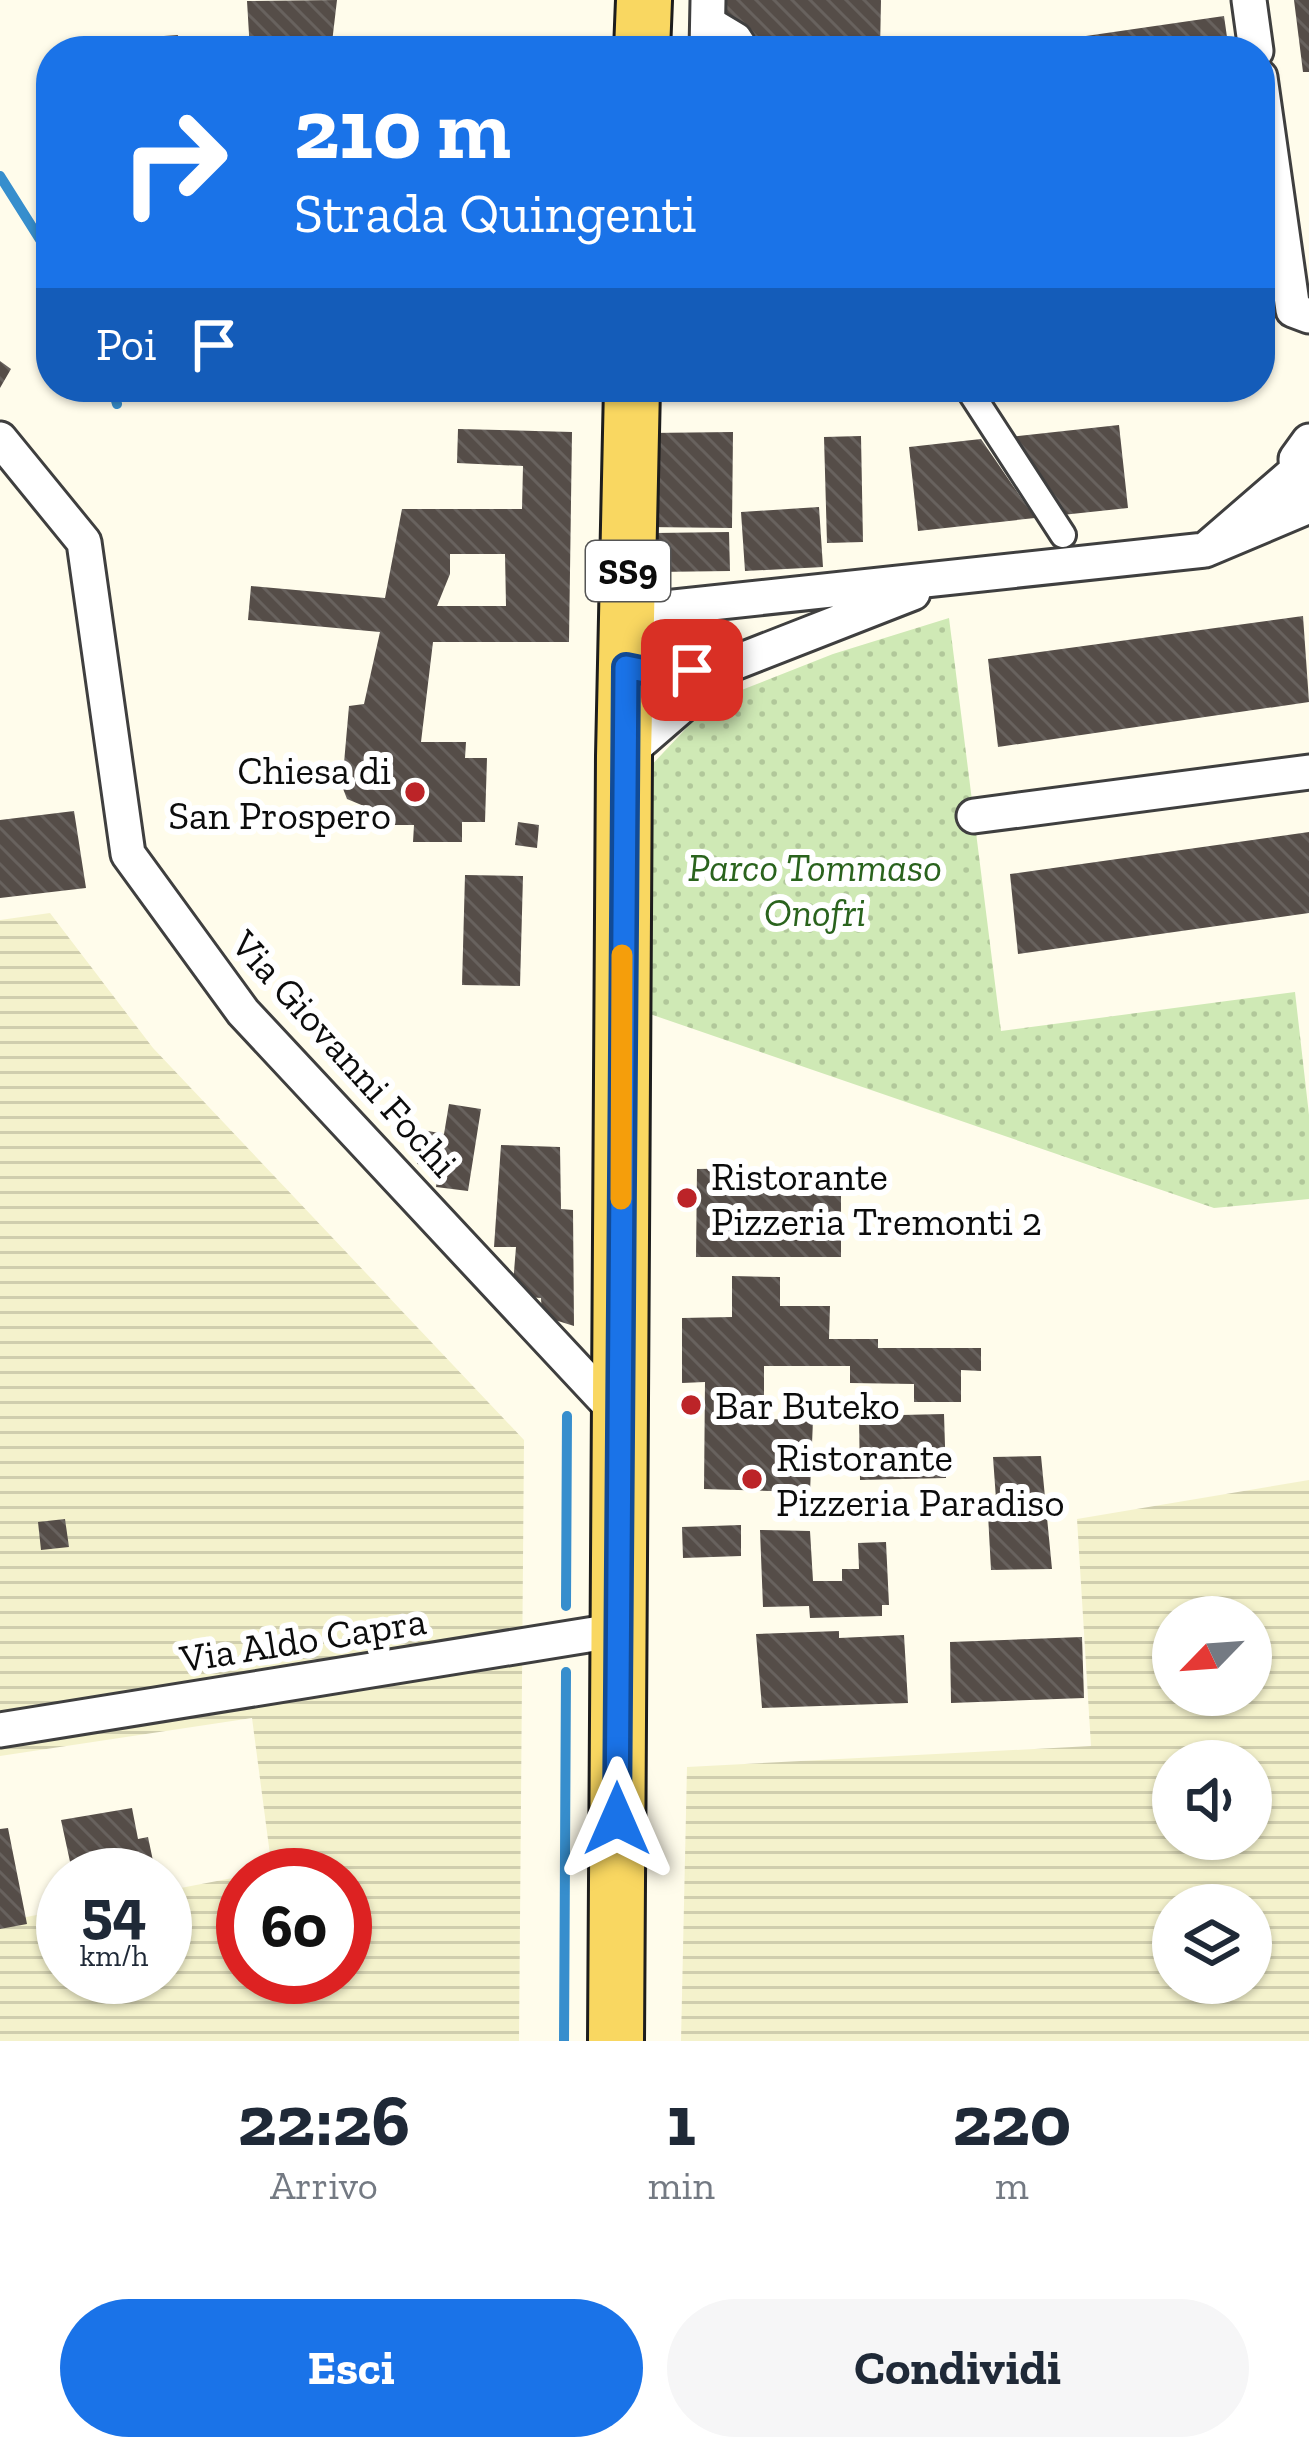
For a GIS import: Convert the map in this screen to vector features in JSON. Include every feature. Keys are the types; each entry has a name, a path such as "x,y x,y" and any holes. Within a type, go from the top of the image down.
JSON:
{"main road":[{"path":"643,36 644,0"},
{"name":"SS9","path":"616,2041 623,756 632,402"}],"street":[{"path":"1249,0 1254,36"},
{"path":"708,23 738,36"},
{"path":"1275,163 1301,313"},
{"path":"977,402 1063,535"},
{"name":"Via Giovanni Fochi","path":"0,439 84,542 128,854 242,1012 620,1416"},
{"path":"1205,550 1294,473 1309,441"},
{"path":"627,612 1205,550 1308,508 1294,473"},
{"path":"626,667 665,675 729,665 954,577"},
{"path":"623,756 729,665"},
{"path":"974,815 1309,772"},
{"name":"Via Aldo Capra","path":"0,1730 619,1630"}],"shaded area":[{"path":"50,913 153,1048 524,1440 519,2041 0,2041 0,1922 36,1915 36,2004 192,2004 192,1886 216,1881 216,2004 372,2004 372,1848 269,1848 252,1718 0,1756 0,920"},
{"path":"1309,1480 1309,2041 681,2041 687,1767 1091,1746 1077,1519"}],"green space":[{"name":"Parco Tommaso Onofri","path":"949,618 1001,1031 1295,992 1309,1115 1309,1199 1214,1208 647,1013 646,771 711,702 833,654"}],"building":[{"path":"337,0 333,36 249,36 247,1"},
{"path":"721,0 881,0 880,36 756,36 721,8"},
{"path":"1294,0 1309,0 1309,72 1303,72"},
{"path":"1224,16 1227,36 1086,36"},
{"path":"0,361 11,369 0,388"},
{"path":"1119,425 1128,508 1062,515 1008,437"},
{"path":"458,429 572,432 569,642 433,642 421,742 466,742 465,758 487,758 485,822 462,822 462,842 413,842 414,825 376,825 376,811 347,799 342,786 349,706 364,704 380,632 248,620 251,586 385,598 402,509 522,509 523,466 457,463","holes":["450,554 505,554 506,606 437,606 450,574"]},
{"path":"733,432 732,528 647,527 649,433"},
{"path":"861,436 863,542 827,543 824,437"},
{"path":"981,439 1035,518 918,531 909,447"},
{"path":"819,507 823,567 745,571 741,512"},
{"path":"729,532 730,571 656,572 656,533"},
{"path":"1303,616 1309,702 998,747 988,659"},
{"path":"74,811 86,888 0,898 0,820"},
{"path":"518,822 539,825 537,848 515,845"},
{"path":"1309,832 1309,913 1018,954 1010,874"},
{"path":"465,875 523,876 520,986 462,985"},
{"path":"449,1104 481,1109 468,1191 436,1187 439,1167 417,1164 423,1130 444,1134"},
{"path":"501,1145 560,1147 561,1209 573,1210 574,1326 542,1316 541,1298 512,1296 516,1247 494,1247"},
{"path":"769,1168 769,1192 841,1192 841,1257 696,1257 697,1169"},
{"path":"732,1276 780,1277 780,1306 830,1306 829,1339 878,1339 878,1348 981,1348 981,1371 961,1370 961,1402 914,1402 914,1384 850,1383 850,1366 764,1366 764,1419 813,1420 810,1492 704,1489 705,1382 682,1383 682,1318 732,1317"},
{"path":"944,1414 946,1478 860,1480 859,1416"},
{"path":"1041,1456 1052,1569 991,1570 988,1514 997,1513 993,1457"},
{"path":"65,1519 69,1547 41,1550 38,1522"},
{"path":"741,1525 741,1556 683,1558 682,1527"},
{"path":"760,1530 810,1531 813,1581 842,1581 842,1569 859,1569 858,1543 886,1542 889,1605 882,1605 882,1616 810,1618 809,1606 763,1607"},
{"path":"839,1631 839,1638 904,1635 908,1703 762,1708 756,1634"},
{"path":"1082,1637 1084,1698 951,1703 950,1642"},
{"path":"132,1808 138,1839 148,1837 150,1848 67,1848 61,1820"},
{"path":"8,1828 27,1924 0,1929 0,1829"}],"waterway":[{"path":"0,176 36,233"},
{"path":"566,1606 567,1416"},
{"path":"564,2041 566,1672"}],"slow traffic":[{"path":"621,1199 622,955"}],"place":[{"name":"Chiesa di San Prospero","path":"415,792"},
{"name":"Ristorante Pizzeria Tremonti 2","path":"687,1198"},
{"name":"Bar Buteko","path":"691,1405"},
{"name":"Ristorante Pizzeria Paradiso","path":"752,1479"}],"route":[{"path":"617,1819 626,667 665,675 692,670"}]}
